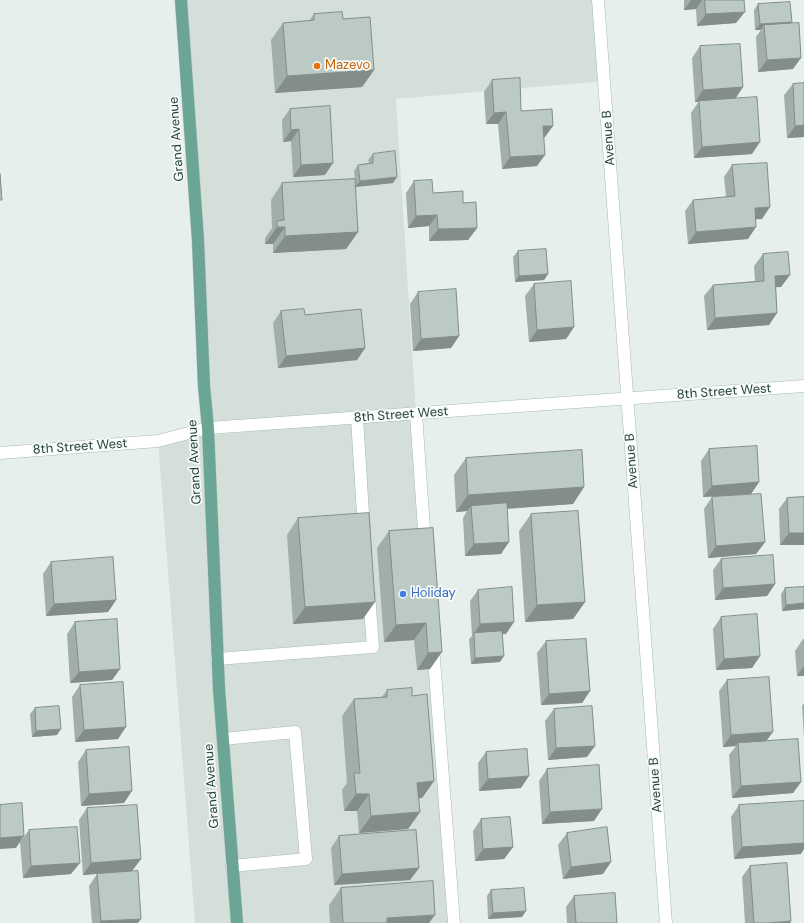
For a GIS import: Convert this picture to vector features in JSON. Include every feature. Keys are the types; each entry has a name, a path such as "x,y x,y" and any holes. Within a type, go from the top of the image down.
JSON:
{"main road":[{"name":"Grand Avenue","path":"181,0 198,240 204,386 208,428 217,659 237,923"}],"street":[{"name":"Avenue B","path":"598,0 666,923"},
{"name":"8th Street West","path":"0,453 158,441 208,428 804,386"},
{"path":"416,414 427,559"},
{"path":"357,418 365,538"},
{"path":"217,659 373,647 368,584"},
{"path":"432,638 454,923"},
{"path":"223,739 295,732 306,859 232,866"}],"shaded area":[{"path":"181,0 598,0 604,81 396,99 416,414 454,923 195,923 158,441 400,415 208,428"}],"building":[{"path":"705,0 744,0 745,12 706,14"},
{"path":"790,2 792,22 760,24 758,4"},
{"name":"Mazevo","path":"342,12 343,19 370,17 374,70 287,76 283,23 314,20 314,14"},
{"path":"799,23 801,58 767,60 764,25"},
{"path":"740,44 743,87 703,90 700,46"},
{"path":"520,78 521,111 552,109 553,126 543,126 545,155 510,157 506,112 494,113 492,80"},
{"path":"804,83 804,125 795,126 793,84"},
{"path":"757,97 760,142 702,147 699,101"},
{"path":"330,106 333,163 301,165 299,129 291,130 290,109"},
{"path":"395,151 397,177 360,181 358,165 373,163 373,154"},
{"path":"767,163 770,207 755,208 756,227 696,232 693,200 735,196 732,165"},
{"path":"0,174 2,200 0,200"},
{"path":"355,179 358,232 285,236 285,227 277,227 277,221 284,220 282,183"},
{"path":"432,180 433,193 463,191 463,203 476,202 477,228 438,229 437,215 416,216 414,181"},
{"path":"546,249 548,274 519,276 518,251"},
{"path":"788,252 790,275 775,276 777,313 715,318 713,285 764,281 763,254"},
{"path":"571,281 574,327 537,330 534,284"},
{"path":"456,289 459,336 421,339 418,292"},
{"path":"304,309 305,315 361,309 365,348 286,356 281,311"},
{"path":"757,446 759,482 712,486 709,449"},
{"path":"582,450 584,487 468,495 466,458"},
{"path":"761,494 765,542 716,546 712,497"},
{"path":"804,497 804,533 789,533 787,498"},
{"path":"507,503 509,542 474,544 471,506"},
{"path":"578,511 585,602 537,605 531,514"},
{"path":"369,513 375,602 305,607 298,518"},
{"path":"433,528 442,652 428,653 426,623 396,625 389,531"},
{"path":"773,555 775,584 723,588 721,559"},
{"path":"113,557 116,600 54,604 51,562"},
{"path":"512,587 514,622 480,624 478,590"},
{"path":"804,587 804,603 786,605 785,588"},
{"path":"757,614 760,656 724,659 721,617"},
{"path":"117,619 120,669 79,672 75,622"},
{"path":"502,631 504,656 475,658 474,633"},
{"path":"586,639 590,691 549,694 546,641"},
{"path":"769,677 773,732 731,735 727,680"},
{"path":"123,682 126,727 84,730 80,685"},
{"path":"412,688 412,696 427,694 434,781 417,783 420,812 371,816 369,794 356,794 354,773 360,773 354,699 387,697 387,690"},
{"path":"59,706 61,729 36,731 35,708"},
{"path":"592,706 595,746 556,748 554,709"},
{"path":"798,739 801,782 741,786 738,743"},
{"path":"129,747 132,791 89,794 86,750"},
{"path":"527,749 529,776 488,779 486,752"},
{"path":"599,765 602,809 550,812 547,769"},
{"path":"804,801 804,843 742,847 739,805"},
{"path":"22,803 24,836 0,838 0,805"},
{"path":"137,805 141,859 91,863 87,808"},
{"path":"510,817 513,847 483,849 481,819"},
{"path":"77,827 80,863 31,866 29,830"},
{"path":"607,827 611,862 571,867 567,833"},
{"path":"416,830 419,868 342,874 339,836"},
{"path":"787,863 791,921 754,923 750,866"},
{"path":"138,871 141,919 101,921 97,874"},
{"path":"433,881 435,915 387,918 387,923 343,923 341,888"},
{"path":"524,888 526,911 493,913 491,890"},
{"path":"615,893 617,923 576,923 574,896"}],"place":[{"name":"Mazevo","path":"317,66"},
{"name":"Holiday","path":"403,594"}]}
